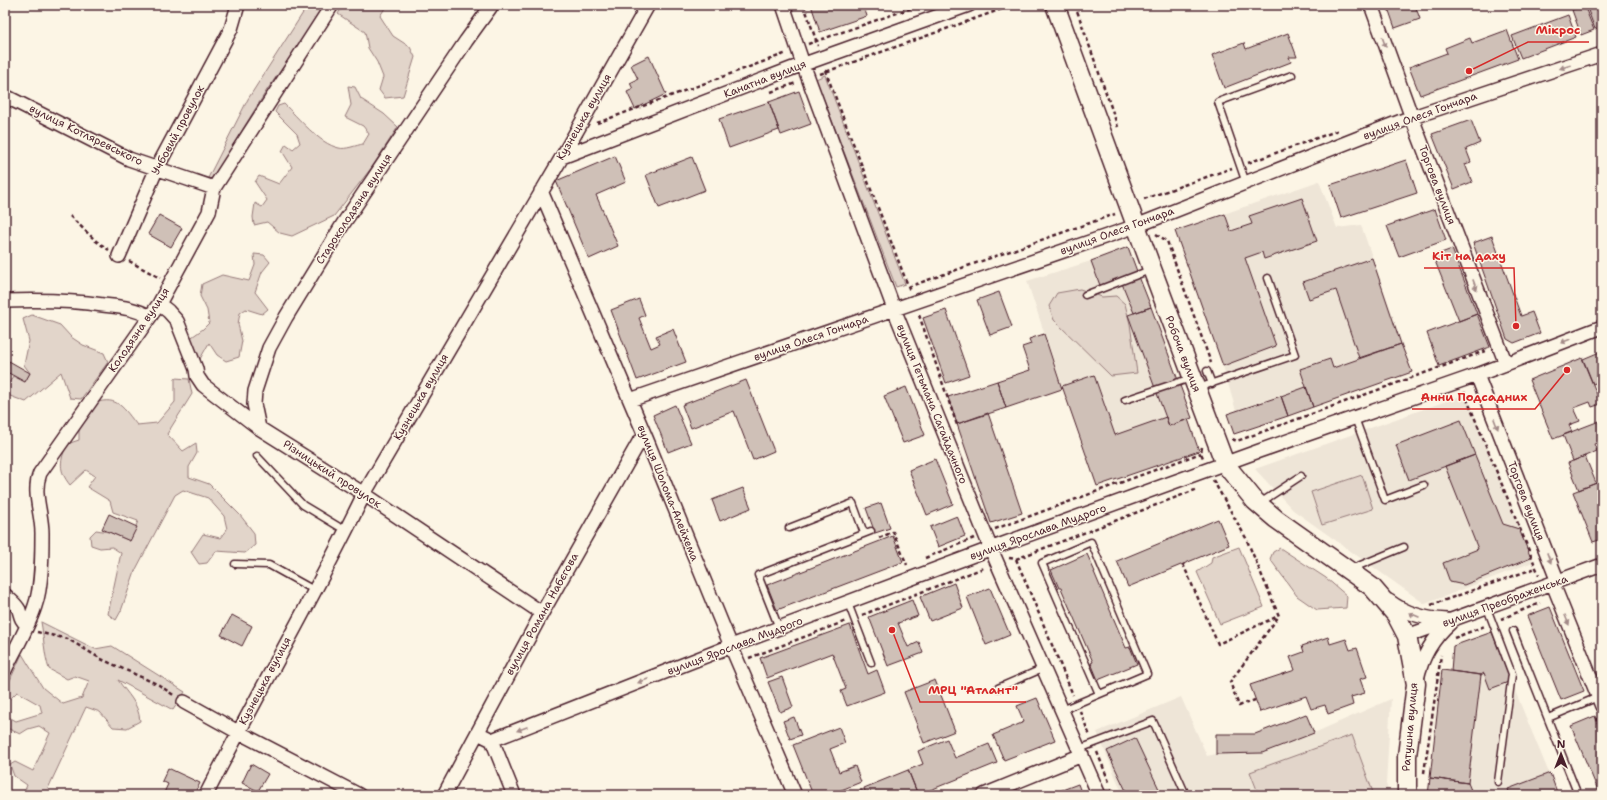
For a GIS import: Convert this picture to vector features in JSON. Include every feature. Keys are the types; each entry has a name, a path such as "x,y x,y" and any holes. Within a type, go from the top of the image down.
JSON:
{"street":[{"name":"Учбовий провулок","path":"119,256 157,168 231,29 238,5"},
{"name":"Колодязна вулиця","path":"5,670 35,606 39,590 42,532 37,496 37,482 40,473 159,304 209,212 214,188 332,5"},
{"name":"Староколодязна вулиця","path":"259,428 254,404 255,391 269,348 286,317 348,217 466,41 492,5"},
{"name":"Кузнецька вулиця","path":"206,795 238,732 346,531 364,494 562,157 648,5"},
{"name":"вулиця Гетьмана Сагайдачного","path":"783,5 803,64 894,309 984,533 1099,795"},
{"name":"Канатна вулиця","path":"562,157 803,64 969,5"},
{"name":"Робоча вулиця","path":"1055,5 1144,223 1152,270 1205,381 1228,468 1258,504 1276,519 1372,587 1396,615 1407,636"},
{"name":"Торгова вулиця","path":"1371,5 1412,118 1506,364"},
{"name":"вулиця Олеся Гончара","path":"630,400 1144,223 1412,118 1602,54"},
{"name":"вулиця Котляревського","path":"5,96 129,159 214,188"},
{"name":"вулиця Шолома-Алейхема","path":"541,191 646,438 794,795"},
{"path":"5,301 72,301 123,307 140,311 150,317"},
{"name":"Різницький провулок","path":"159,304 168,310 177,321 196,369 197,376 203,385 259,428 364,494 542,613"},
{"name":"вулиця Ярослава Мудрого","path":"492,740 779,628 991,549 1228,468 1355,418 1477,375 1602,326"},
{"name":"Торгова вулиця","path":"1477,375 1600,702"},
{"name":"вулиця Романа Набєгова","path":"444,795 542,613 638,442 646,438"},
{"name":"вулиця Преображенська","path":"1407,636 1602,565"},
{"path":"1372,587 1394,604 1418,617 1431,620 1452,620"},
{"path":"5,595 13,601 26,627"},
{"path":"1416,684 1419,666 1424,654 1431,643 1452,620"},
{"name":"Ратушна вулиця","path":"1407,636 1416,684 1407,756 1407,795"},
{"path":"184,702 359,795"},
{"path":"478,732 492,740 514,795"},
{"path":"984,795 1081,752"}],"lane":[{"path":"1246,183 1218,102 1292,75"},
{"path":"1085,295 1152,270"},
{"path":"1125,400 1205,381 1295,355 1268,278"},
{"path":"1355,418 1385,500 1424,486"},
{"path":"257,456 303,505 346,531"},
{"path":"1258,504 1301,476"},
{"path":"789,528 853,503 864,534"},
{"path":"779,628 758,575 871,531"},
{"path":"1062,710 1147,674 1090,542 1042,563 1099,694"},
{"path":"1348,570 1404,547"},
{"path":"235,564 269,565 314,590"},
{"path":"848,603 871,663"},
{"path":"1487,608 1512,674 1498,782"},
{"path":"1513,631 1578,795"},
{"path":"998,688 1044,668"},
{"path":"1548,718 1600,702"},
{"path":"1081,752 1093,743 1153,721 1186,795"}],"path":[{"path":"804,5 826,72 914,302 957,427"},
{"path":"577,130 780,56 816,40 920,5"},
{"path":"809,78 1013,5"},
{"path":"1075,5 1120,132"},
{"path":"1141,192 1144,199 1342,129"},
{"path":"908,287 1117,214"},
{"path":"70,216 96,241 119,256 171,283"},
{"path":"1144,223 1156,234 1167,241 1215,375 1205,381"},
{"path":"1230,438 1237,441 1492,349"},
{"path":"1426,607 1536,568 1463,390"},
{"path":"984,533 1201,453"},
{"path":"1207,485 1214,482 1228,468"},
{"path":"1214,482 1246,538 1279,616"},
{"path":"738,662 1010,558 1016,559 1200,488"},
{"path":"876,538 893,532 907,565"},
{"path":"1016,559 1115,795"},
{"path":"1183,564 1218,644 1279,616"},
{"path":"1255,700 1239,706 1230,682 1279,616"},
{"path":"26,627 68,639 101,659 159,684 184,702"},
{"path":"1423,780 1441,651"}],"shaded area":[{"path":"308,5 326,5 267,90 212,179 208,178 248,99"},
{"path":"343,5 387,5 380,16 393,36 410,47 415,57 403,96 385,98 379,90 383,77 377,62 368,48 365,32 338,14"},
{"path":"825,75 905,284 896,287 816,79"},
{"path":"348,86 355,87 361,99 384,114 398,127 372,167 334,216 292,236 280,233 267,222 254,225 253,217 255,203 262,207 267,200 255,182 259,176 279,184 292,167 282,151 286,144 293,149 300,143 297,134 275,112 278,106 284,104 316,136 331,145 344,148 363,144 369,134 363,126 345,117 351,105"},
{"path":"1319,181 1337,228 1361,225 1412,372 1234,434 1227,414 1236,411 1223,366 1175,231"},
{"path":"1128,247 1192,418 1169,426 1115,435 1094,375 1062,386 1027,281 1091,261"},
{"path":"254,254 264,255 270,262 262,272 255,292 268,309 262,314 246,309 240,313 238,324 242,341 239,357 226,361 217,355 209,343 200,359 191,350 189,339 209,323 207,310 200,296 202,284 222,275 249,281 255,265"},
{"path":"1080,289 1102,297 1116,296 1125,304 1130,324 1137,373 1111,376 1054,320 1049,306 1057,293"},
{"path":"32,315 60,325 71,337 83,345 104,353 108,362 81,399 70,398 61,372 26,402 10,396 6,388 13,376 25,382 30,373 24,365 29,341 23,319"},
{"path":"175,378 189,379 192,394 167,434 183,451 196,443 197,453 189,467 189,477 209,484 240,515 254,533 255,545 245,553 216,551 207,563 199,564 191,552 203,534 220,538 227,529 224,516 208,498 183,490 175,495 135,571 121,611 116,620 108,614 121,553 112,547 100,548 91,545 90,536 96,530 109,532 130,541 138,521 113,512 110,501 87,487 95,476 86,470 70,485 63,475 61,465 63,455 67,444 79,440 79,428 95,403 103,401 115,402 124,409 137,425 157,423 175,402"},
{"path":"1466,394 1533,562 1425,604 1293,510 1255,469"},
{"path":"1362,475 1373,509 1322,525 1311,492"},
{"path":"1239,547 1264,607 1220,624 1197,572 1211,563 1212,557"},
{"path":"1280,548 1326,578 1347,596 1346,608 1317,610 1297,596 1270,559 1273,552"},
{"path":"41,622 95,649 112,646 185,692 173,710 118,680 135,704 140,721 127,728 113,727 100,712 86,707 45,795 23,795 27,785 14,776 10,765 15,762 33,771 50,733 39,726 28,729 20,734 9,729 5,725 5,715 16,721 42,713 40,705 17,692 11,698 5,697 5,691 22,654 43,688 63,704 82,698 89,681 75,676 67,679 49,669"},
{"path":"1492,632 1558,795 1428,795 1442,670 1451,671 1453,646"},
{"path":"1181,697 1207,756 1216,754 1262,753 1314,733 1391,699 1386,784 1390,795 1123,795 1097,732"},
{"path":"1352,735 1374,795 1259,795 1250,772"}],"building":[{"path":"811,5 863,5 867,16 820,32"},
{"path":"1387,5 1415,5 1420,19 1395,28"},
{"path":"1584,5 1594,30 1581,35 1572,10"},
{"path":"1586,5 1602,5 1602,26 1595,29"},
{"path":"1568,15 1576,37 1521,58 1512,36"},
{"path":"1507,30 1518,59 1420,95 1409,67 1447,53 1445,48 1470,38 1472,43"},
{"path":"1288,33 1297,57 1289,57 1291,62 1224,88 1212,55 1244,43 1246,49"},
{"path":"649,56 666,94 635,109 627,92 633,89 630,83 638,79 631,65"},
{"path":"799,91 811,124 781,135 769,102"},
{"path":"769,102 779,130 729,148 719,119"},
{"path":"1471,120 1480,143 1466,149 1471,162 1465,164 1472,182 1454,189 1432,134"},
{"path":"615,156 626,182 596,195 618,246 589,259 556,181"},
{"path":"692,157 705,190 659,208 646,175"},
{"path":"1406,160 1417,193 1341,218 1330,185"},
{"path":"1302,198 1317,241 1264,259 1262,252 1245,258 1276,346 1223,366 1175,231 1225,214 1231,231 1252,224 1249,216"},
{"path":"1435,209 1446,240 1399,257 1387,226"},
{"path":"159,215 182,228 171,247 148,234"},
{"path":"1492,236 1521,316 1532,312 1540,333 1514,343 1507,339 1473,243"},
{"path":"1128,247 1138,274 1101,288 1091,261"},
{"path":"1452,249 1477,314 1459,321 1433,256"},
{"path":"1372,258 1401,344 1359,358 1336,290 1309,299 1303,282"},
{"path":"1138,274 1151,307 1134,313 1121,281"},
{"path":"999,292 1012,327 990,335 977,300"},
{"path":"639,299 645,315 639,318 651,348 660,344 656,336 673,329 686,362 637,380 611,310"},
{"path":"1151,307 1192,418 1169,426 1128,315"},
{"path":"946,310 969,375 946,383 923,318"},
{"path":"1477,314 1490,347 1439,366 1427,333"},
{"path":"1044,334 1062,389 1006,408 997,381 1030,370 1022,347 1031,344 1029,339"},
{"path":"1401,344 1412,372 1313,407 1300,369 1330,359 1333,368"},
{"path":"1602,351 1602,380 1593,384 1583,359"},
{"path":"1582,358 1601,404 1592,407 1590,402 1574,408 1580,421 1569,425 1572,432 1553,439 1529,380"},
{"path":"9,361 30,373 25,382 5,371"},
{"path":"1094,375 1115,435 1166,417 1169,426 1188,419 1199,451 1097,486 1062,386"},
{"path":"746,380 774,451 753,460 734,411 691,428 682,405"},
{"path":"997,381 1006,408 957,424 948,397"},
{"path":"906,387 925,435 903,443 884,396"},
{"path":"1306,387 1313,407 1288,416 1281,396"},
{"path":"1281,396 1288,416 1234,434 1227,414"},
{"path":"675,405 691,443 668,452 653,415"},
{"path":"988,413 1022,513 991,523 957,424"},
{"path":"1461,420 1475,455 1409,480 1396,445"},
{"path":"1602,420 1602,441 1594,444 1597,451 1573,461 1563,435"},
{"path":"1475,455 1503,524 1519,529 1531,558 1464,585 1450,582 1443,563 1478,549 1445,466"},
{"path":"1585,456 1596,483 1579,490 1568,463"},
{"path":"935,459 953,504 927,515 909,470"},
{"path":"1602,481 1602,539 1593,542 1573,492"},
{"path":"743,488 751,508 720,521 712,500"},
{"path":"881,503 890,528 875,533 866,508"},
{"path":"109,514 137,527 130,541 102,529"},
{"path":"957,516 965,536 938,547 930,527"},
{"path":"1218,519 1229,545 1128,587 1117,561"},
{"path":"893,536 903,562 777,610 767,585"},
{"path":"1087,554 1126,648 1130,647 1137,664 1098,680 1091,663 1093,662 1061,588 1059,588 1051,570"},
{"path":"954,583 963,608 930,621 920,597"},
{"path":"990,588 1010,635 986,645 967,597"},
{"path":"912,600 918,616 898,623 908,647 919,642 923,653 888,666 869,617"},
{"path":"1550,607 1584,691 1561,700 1527,616"},
{"path":"232,615 252,626 242,646 221,635"},
{"path":"850,625 868,674 877,670 885,692 847,706 841,691 846,689 832,653 767,678 760,658"},
{"path":"1492,632 1511,681 1490,689 1484,673 1481,675 1451,671 1453,646"},
{"path":"1328,637 1330,644 1346,639 1350,650 1357,648 1367,677 1360,679 1365,693 1351,697 1353,705 1328,714 1325,705 1311,709 1306,696 1260,712 1250,685 1295,670 1290,657 1304,652 1302,646"},
{"path":"1442,670 1481,675 1468,783 1430,778"},
{"path":"782,677 793,707 780,712 768,682"},
{"path":"935,680 955,731 924,743 904,692"},
{"path":"1037,698 1055,740 1004,760 993,735 1024,722 1017,706"},
{"path":"1306,714 1314,733 1262,753 1216,754 1216,734 1255,734"},
{"path":"1595,716 1602,734 1602,795 1600,795 1571,726"},
{"path":"794,717 801,735 790,739 783,721"},
{"path":"839,727 845,743 830,749 839,772 855,766 861,782 829,795 813,795 793,745"},
{"path":"1135,738 1159,789 1147,795 1128,795 1107,751"},
{"path":"947,739 955,758 989,744 997,763 918,795 908,770 923,764 918,751"},
{"path":"251,764 268,774 258,791 242,783"},
{"path":"168,768 200,783 194,795 163,795 168,784 162,781"},
{"path":"908,770 918,795 866,795 864,788"},
{"path":"1550,773 1558,795 1510,795 1508,789"},
{"path":"1430,778 1468,783 1473,795 1428,795"},
{"path":"1078,784 1082,795 1049,795"},
{"path":"862,790 863,795 850,795"}],"place":[{"name":"Мікрос","path":"1469,71"},
{"name":"Кіт на даху","path":"1516,326"},
{"name":"Анни Подсадних","path":"1567,370"},
{"name":"МРЦ \"Атлант\"","path":"892,630"}]}
